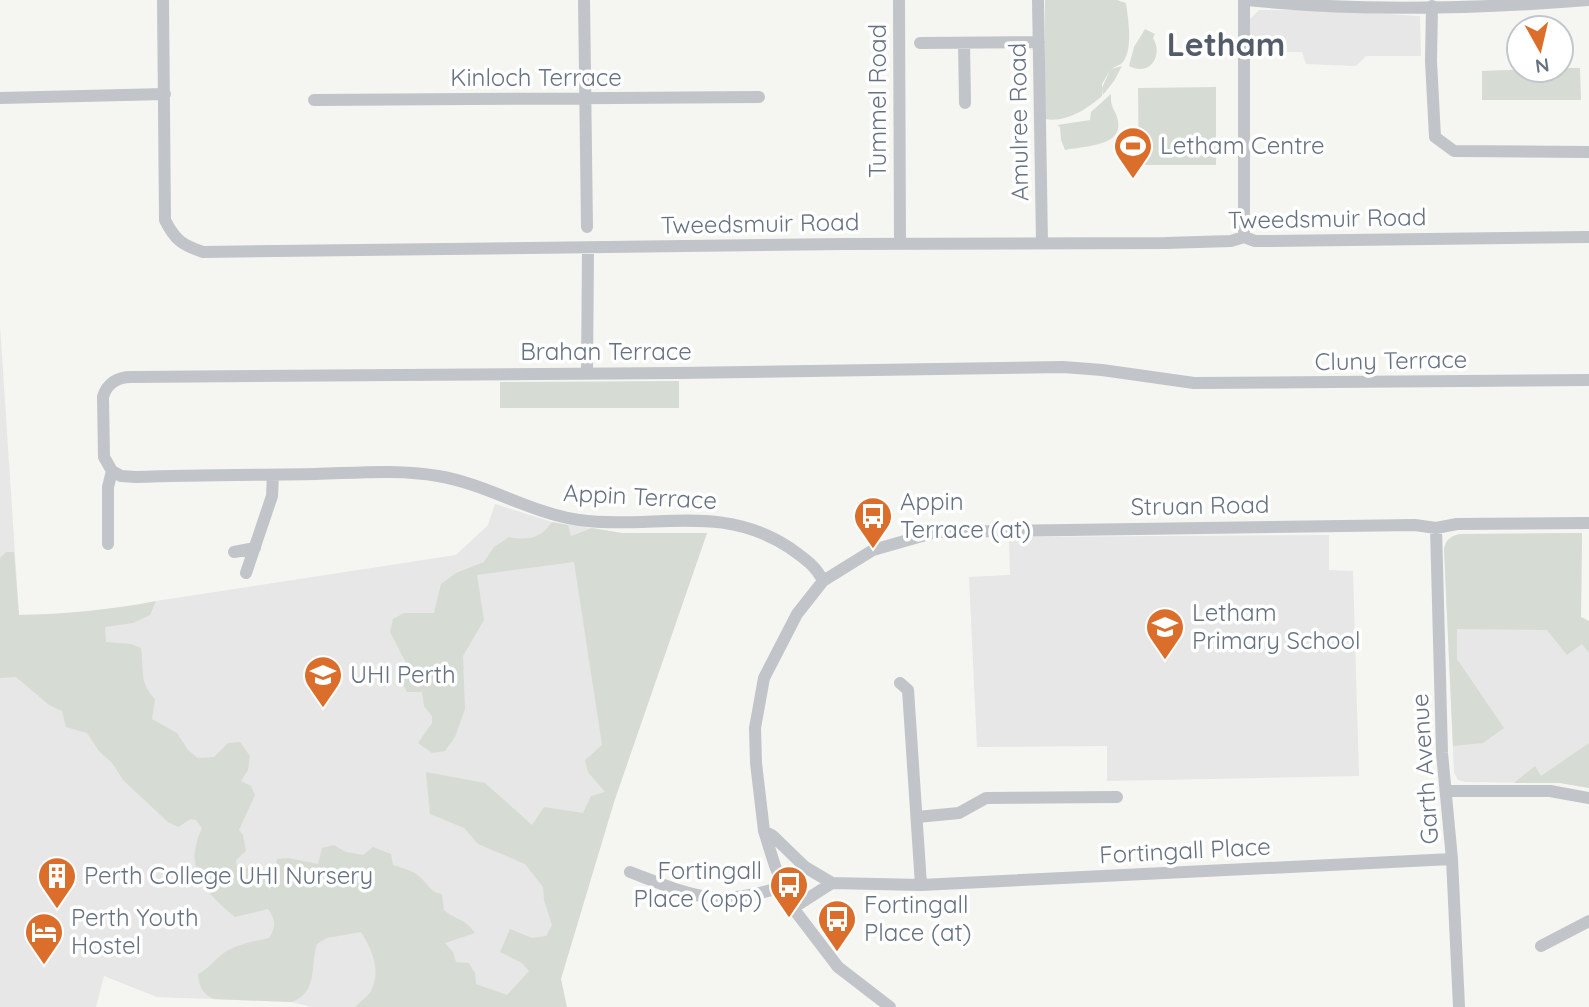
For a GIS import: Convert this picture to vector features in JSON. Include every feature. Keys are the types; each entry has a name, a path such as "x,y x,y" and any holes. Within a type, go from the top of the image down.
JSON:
{"street":[{"name":"Tweedsmuir Road","path":"163,0 165,220 173,237 203,252 900,243 1181,243 1231,241 1244,237 1255,241 1589,237"},
{"path":"584,0 587,227"},
{"name":"Tummel Road","path":"899,0 900,243"},
{"name":"Amulree Road","path":"1038,0 1042,243"},
{"path":"1244,237 1246,0 1354,6 1525,6 1588,0"},
{"path":"1432,6 1431,61 1435,137 1454,151 1589,152"},
{"path":"920,43 1039,42"},
{"path":"964,43 965,103"},
{"path":"0,99 165,94"},
{"name":"Kinloch Terrace","path":"314,100 759,97"},
{"path":"587,373 588,248"},
{"name":"Brahan Terrace","path":"112,471 104,457 103,397 109,385 125,377 1063,367 1194,383"},
{"name":"Cluny Terrace","path":"1194,383 1589,380"},
{"path":"108,544 108,487 112,471"},
{"name":"Appin Terrace","path":"112,471 121,476 136,477 405,473 435,475 575,519 724,522 760,532 784,544 819,571 824,581"},
{"path":"246,573 272,496 273,475"},
{"name":"Struan Road","path":"890,1007 838,967 793,908 764,831 756,764 755,728 764,678 797,614 824,581 873,550 936,532 1415,525 1436,528 1457,524 1589,523"},
{"name":"Garth Avenue","path":"1436,528 1442,740 1452,859 1459,1007"},
{"path":"234,552 255,548"},
{"path":"900,683 908,690 921,885"},
{"path":"1447,791 1550,791 1589,798"},
{"path":"917,817 959,813 986,798 1117,797"},
{"path":"764,831 773,836 805,867 832,883 793,908"},
{"name":"Fortingall Place","path":"832,883 921,885 1452,859"},
{"path":"630,872 707,899 741,898 784,886"},
{"path":"1541,946 1589,921"}],"shaded area":[{"path":"1045,0 1117,0 1126,3 1129,26 1128,52 1121,64 1111,69 1122,66 1103,95 1102,88 1102,96 1083,110 1053,120 1045,119"},
{"path":"1259,10 1319,10 1420,16 1421,56 1366,56 1356,66 1306,64 1302,52 1250,52 1248,21"},
{"path":"1145,29 1155,34 1153,38 1156,58 1148,67 1136,69 1129,66 1134,47"},
{"path":"1575,68 1580,68 1581,100 1482,100 1482,71 1505,70 1505,84 1575,84"},
{"path":"1216,87 1216,165 1139,165 1138,88"},
{"path":"1111,94 1111,103 1118,121 1118,130 1114,136 1100,144 1065,150 1060,127 1057,125 1090,120 1091,112"},
{"name":"UHI Perth","path":"0,325 19,615 118,609 456,555 488,525 495,504 552,522 622,533 707,533 614,802 552,1007 312,1007 291,1002 157,997 104,976 96,1007 0,1007"},
{"path":"679,381 679,408 500,408 500,382"},
{"path":"552,522 568,525 571,536 592,528 622,533 707,533 614,802 561,979 567,1007 355,1007 371,991 375,975 371,952 361,932 327,938 317,944 309,986 300,998 291,1002 214,999 207,995 200,986 198,974 225,952 243,944 269,938 274,927 273,917 268,909 235,917 224,908 206,888 196,867 197,842 202,828 196,820 191,819 178,827 168,822 124,781 87,733 66,727 62,711 49,705 16,677 0,678 0,558 6,552 14,552 19,615 88,611 156,601 150,615 133,623 105,627 106,642 131,644 141,648 144,681 155,699 152,719 177,733 188,750 198,758 214,757 228,743 240,742 250,756 248,770 241,781 251,786 255,795 239,830 243,835 246,851 236,860 237,868 257,867 270,890 277,859 288,858 318,864 322,848 334,845 346,852 363,855 373,847 391,854 393,865 414,873 432,890 442,894 444,910 468,925 475,933 445,943 453,952 456,962 469,963 475,973 476,984 507,995 529,971 522,963 500,952 510,929 532,938 546,936 552,925 543,887 525,864 478,844 464,828 430,814 426,772 485,783 532,825 544,807 583,813 591,796 605,792 588,772 585,760 602,745 574,562 477,575 484,620 463,656 465,709 455,737 445,751 432,753 418,743 432,723 432,716 424,706 422,692 407,692 401,680 405,661 390,632 393,619 404,613 434,613 441,584 456,573 484,562 494,547 509,537 522,539 539,535"},
{"path":"1582,533 1581,617 1589,621 1589,788 1560,783 1458,780 1454,773 1444,549 1446,542 1460,534"},
{"path":"1582,533 1581,617 1589,621 1589,653 1582,644 1567,655 1547,630 1457,629 1457,659 1504,728 1483,743 1453,746 1444,549 1447,541 1460,534"},
{"name":"Letham Primary School","path":"1329,535 1329,570 1353,571 1359,776 1107,781 1107,746 977,747 969,577 1010,575 1009,537"},
{"path":"1589,743 1589,788 1560,783 1514,783 1535,766 1541,776"}],"place":[{"name":"Letham Centre","path":"1133,180"},
{"name":"Appin Terrace (at)","path":"873,550"},
{"name":"Letham Primary School","path":"1165,661"},
{"name":"UHI Perth","path":"323,709"},
{"name":"Perth College UHI Nursery","path":"57,910"},
{"name":"Fortingall Place (opp)","path":"789,919"},
{"name":"Fortingall Place (at)","path":"837,953"},
{"name":"Perth Youth Hostel","path":"44,966"}],"district":[{"name":"Letham","path":"1226,45"}]}
